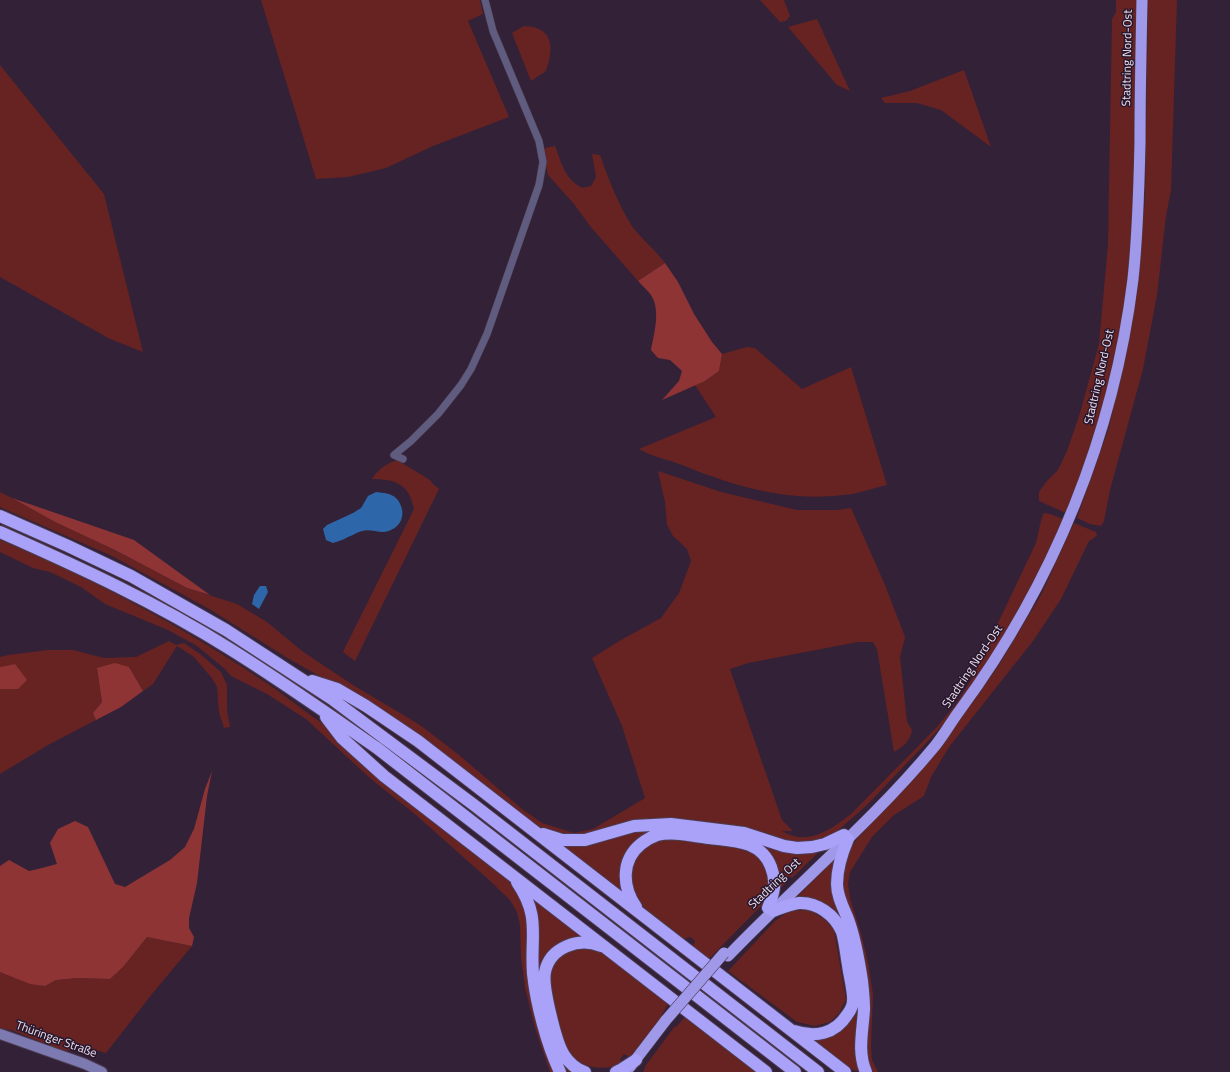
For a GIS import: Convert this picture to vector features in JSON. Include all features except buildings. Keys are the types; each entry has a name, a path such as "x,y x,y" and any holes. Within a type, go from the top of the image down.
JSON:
{"highway":[{"name":"Stadtring Nord-Ost","path":"846,837 937,736 951,723 997,657 1015,629 1043,576 1078,499 1106,414 1122,348 1133,277 1139,205 1142,0"},
{"path":"0,516 131,576 226,630 332,700 474,805 818,1072"},
{"path":"0,532 73,564 140,597 230,649 318,707 383,752 795,1072"},
{"path":"296,676 337,689 366,706 418,741 845,1072"},
{"path":"318,707 342,738 384,776 608,948 762,1070"},
{"path":"534,830 552,837 573,841 598,838 634,826 671,824 744,833 784,846 797,848 812,847 846,837"},
{"path":"640,913 629,897 626,888 626,870 629,858 637,848 648,839 658,835 673,834 735,841 759,849 768,860 775,876 770,910 799,903 809,904 820,908 837,922 845,942 853,1000 844,1021 836,1028 826,1033 815,1035 804,1034 790,1029"},
{"path":"846,837 839,863 837,885 840,902 848,919 853,937 862,981 864,1007 861,1052 866,1072"},
{"name":"Stadtring Ost","path":"627,1072 636,1068 668,1022 726,955 770,910 846,837"},
{"path":"512,874 531,910 533,921 532,958 535,989 547,1038 560,1072"},
{"path":"585,1072 573,1065 564,1056 560,1047 544,984 545,972 549,961 558,951 574,943 583,942 597,944 608,948"},
{"path":"616,1072 622,1069 636,1068"}],"main road":[{"name":"Thüringer Straße","path":"0,1034 71,1059 102,1072"},
{"name":"Thüringer Straße","path":"0,1040 88,1072"}],"street":[{"path":"403,459 394,455 411,441 438,414 464,380 477,357 513,262 539,185 543,162 539,141 493,31 485,0"}],"shaded area":[{"path":"261,0 480,0 483,14 468,21 509,117 433,146 386,168 348,177 316,179"},
{"path":"760,0 784,0 790,16 786,21 780,22"},
{"path":"1116,0 1138,0 1132,262 1119,336 1098,428 1068,514 1039,501 1039,492 1046,482 1058,470 1067,451 1080,413 1099,344 1108,244 1112,19 1116,12"},
{"path":"1148,0 1177,0 1171,190 1166,216 1157,295 1143,369 1110,490 1104,521 1101,526 1090,524 1077,518 1108,430 1132,325 1145,198"},
{"path":"817,19 850,91 837,85 788,27"},
{"path":"524,26 534,27 541,30 549,40 550,47 549,63 546,71 531,81 512,33"},
{"path":"0,65 104,194 143,352 110,339 0,277"},
{"path":"964,70 991,147 941,110 917,103 885,103 881,98 910,91"},
{"path":"555,146 567,175 582,188 591,186 596,177 592,154 600,155 614,192 627,218 636,231 665,263 638,281 548,175 545,148"},
{"path":"665,263 678,282 694,314 712,342 722,354 719,371 705,381 662,400 679,381 682,371 670,360 658,358 651,350 656,322 656,308 651,295 638,281"},
{"path":"747,347 755,348 802,389 851,367 887,485 860,492 822,497 781,494 741,486 721,480 654,456 639,449 716,417 695,385 705,381 719,371 722,354"},
{"path":"397,460 430,480 439,489 355,661 343,652 414,509 409,494 400,485 388,480 372,479 383,467"},
{"path":"658,471 721,492 797,510 837,510 851,508 885,585 905,637 900,657 907,722 912,730 906,743 894,752 877,649 873,642 858,642 748,663 730,669 782,820 793,831 782,831 792,836 810,837 818,835 833,827 852,813 936,728 956,704 971,680 1036,543 1044,513 1066,520 1014,623 951,715 867,805 834,834 827,839 795,843 678,822 580,838 546,831 465,771 368,703 289,659 211,610 112,556 0,507 0,492 55,522 117,551 187,588 237,604 267,622 302,651 353,685 420,725 459,755 522,809 542,823 574,833 593,829 645,798 622,726 592,658 661,618 679,593 691,561 687,549 673,536 667,525 665,502"},
{"path":"12,498 134,540 210,595 187,588 117,551 55,522"},
{"path":"1074,523 1096,532 1097,536 1089,541 1061,599 1033,641 949,747 931,777 924,796 894,815 872,837 850,872 848,883 850,898 862,937 873,994 871,1046 872,1060 878,1072 871,1072 868,1062 848,908 841,880 849,852 856,840 916,777 999,665 1041,595"},
{"path":"0,540 101,586 199,640 262,680 319,721 506,877 516,887 522,897 558,1072 550,1072 535,1028 525,988 521,956 520,925 517,912 510,900 488,879 416,815 371,779 306,719 267,694 231,676 225,669 197,646 168,630 105,604 81,587 50,572 33,568 0,552"},
{"path":"169,641 176,645 184,643 199,653 221,672 227,685 227,710 230,727 224,728 219,712 217,687 211,677 194,657 177,646 153,684 143,691 129,667 97,669 102,702 93,713 96,720 48,745 0,774 0,689 18,689 15,664 0,667 0,657 48,650 73,650 104,658 136,657"},
{"path":"115,663 129,667 143,691 121,707 96,720 93,713 102,702 97,668"},
{"path":"15,664 27,680 18,689 0,689 0,667"},
{"path":"212,771 207,796 197,883 189,918 189,928 194,937 192,946 147,937 123,967 110,979 77,978 56,980 45,986 30,984 0,972 0,866 9,860 29,871 57,864 50,843 58,829 75,821 88,827 115,884 125,887 170,860 185,847 194,829 205,789"},
{"path":"655,827 824,847 792,878 789,876 784,882 785,884 776,892 778,878 743,839 640,839 622,895 599,876 600,873 593,868 591,870 558,842"},
{"path":"661,838 742,846 754,850 771,875 767,898 709,959 693,946 695,941 690,937 684,939 639,904 629,877 637,852"},
{"path":"839,855 840,916 826,904 815,900 796,898"},
{"path":"532,894 582,938 545,961 557,1049 579,1072 564,1072 537,985"},
{"path":"809,910 824,919 834,930 846,1000 839,1013 830,1022 815,1026 797,1022 728,971 775,921 789,911"},
{"path":"147,937 192,946 106,1053 85,1047 64,1051 11,1030 0,1029 0,972 45,986 56,980 77,978 110,979 123,967"},
{"path":"574,947 600,951 668,1004 661,1016 662,1017 630,1057 624,1054 620,1060 625,1063 617,1066 599,1068 591,1067 576,1060 569,1054 562,1043 549,990 548,979 554,962"},
{"path":"857,1012 855,1049 860,1072 853,1070 814,1040 839,1032"},
{"path":"686,1016 758,1072 643,1072 646,1065 675,1026 676,1027"}],"water":[{"path":"376,492 391,495 399,502 402,515 399,524 396,527 383,532 367,530 358,532 333,543 326,540 323,529 327,525 361,508 368,496"},
{"path":"260,586 266,586 268,592 259,609 252,604 254,595"}]}
